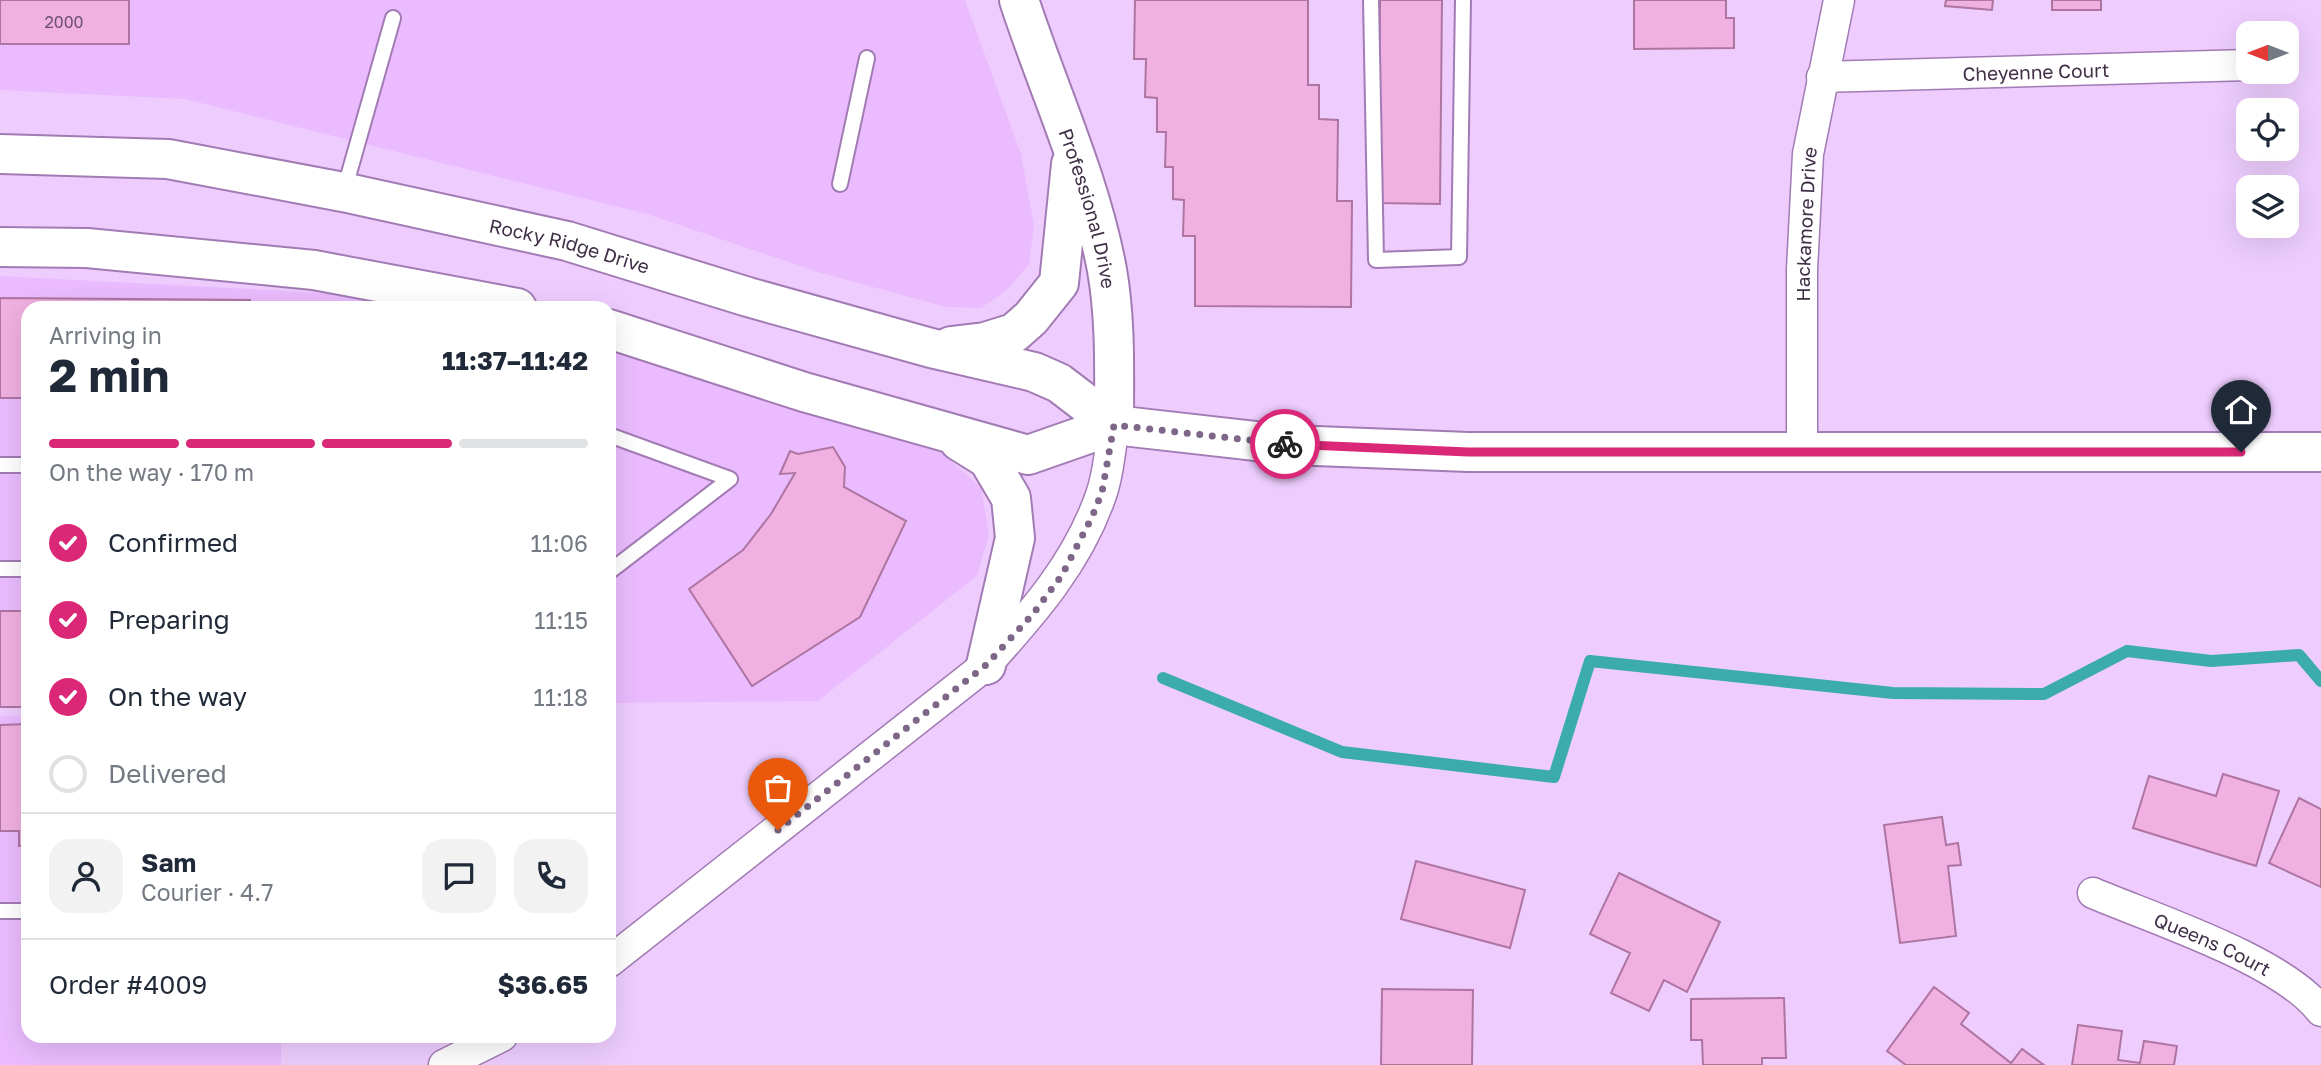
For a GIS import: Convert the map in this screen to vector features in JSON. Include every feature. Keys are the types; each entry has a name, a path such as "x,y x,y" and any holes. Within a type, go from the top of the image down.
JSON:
{"main road":[{"name":"Professional Drive","path":"1019,0 1098,228 1107,273 1113,334 1114,425"},
{"path":"932,348 985,342 1014,333 1031,318 1059,284 1072,152"},
{"name":"Rocky Ridge Drive","path":"0,155 168,159 343,192 567,241 748,297 932,348 1034,372 1059,383 1114,425"},
{"path":"0,247 87,248 314,270 476,301"},
{"path":"616,332 804,392 1028,455 1114,425 1291,445 1468,452 2321,452"},
{"path":"945,432 988,459 1011,498 1015,537 986,665"}],"street":[{"name":"Hackamore Drive","path":"1801,452 1801,270 1808,154 1839,0"},
{"name":"Cheyenne Court","path":"1822,78 2236,65"},
{"path":"616,956 986,665 1033,614 1062,575 1102,492 1114,425"},
{"name":"Queens Court","path":"2093,893 2257,962 2314,1002 2321,1012"},
{"path":"444,1065 488,1043"}],"lane":[{"path":"1371,0 1376,260 1459,257 1463,0"},
{"path":"343,192 393,18"},
{"path":"840,184 867,58"},
{"path":"616,438 730,479 616,567"},
{"path":"0,465 21,465"},
{"path":"0,569 21,569"},
{"path":"0,911 21,911"}],"shaded area":[{"path":"0,0 965,0 1021,154 1034,225 1029,264 1007,290 981,308 946,307 818,272 647,214 185,99 0,90"},
{"path":"0,276 386,296 407,301 21,301 21,707 0,707"},
{"path":"616,351 932,445 981,487 989,535 977,576 818,701 616,703"},
{"path":"21,715 21,1043 281,1043 281,1065 0,1065 0,716"}],"building":[{"path":"0,0 129,0 129,44 0,44"},
{"path":"1135,0 1308,0 1308,85 1319,85 1319,119 1338,120 1337,201 1352,201 1351,307 1195,306 1195,236 1183,236 1184,200 1173,199 1173,167 1165,167 1166,132 1157,132 1157,98 1145,97 1146,59 1134,59"},
{"path":"1380,0 1442,0 1440,204 1379,203"},
{"path":"1634,0 1726,0 1726,18 1734,18 1734,48 1634,49"},
{"path":"1946,0 1993,0 1992,10 1945,6"},
{"path":"2052,0 2101,0 2101,10 2052,10"},
{"path":"0,298 250,300 21,301 21,398 0,398"},
{"path":"833,447 845,467 844,487 906,521 860,617 752,686 689,589 743,550 771,514 795,473 780,474 790,451 798,454"},
{"path":"0,611 21,611 21,707 0,707"},
{"path":"21,724 21,846 19,831 0,831 0,725"},
{"path":"2223,774 2279,791 2256,866 2133,828 2149,776 2216,796"},
{"path":"2299,798 2321,809 2321,887 2269,863"},
{"path":"1942,817 1946,845 1958,843 1961,865 1948,866 1956,936 1900,943 1884,825"},
{"path":"1416,861 1525,890 1510,948 1401,919"},
{"path":"1619,873 1720,922 1687,992 1664,980 1649,1011 1611,993 1630,953 1590,934"},
{"path":"1934,987 1969,1013 1961,1024 2011,1063 2022,1049 2044,1065 1906,1065 1887,1051"},
{"path":"1382,989 1473,990 1472,1065 1381,1065"},
{"path":"1784,998 1786,1058 1762,1058 1762,1065 1703,1065 1702,1040 1691,1040 1691,999"},
{"path":"2078,1025 2122,1031 2118,1060 2140,1063 2144,1041 2177,1046 2174,1065 2072,1065"}],"waterway":[{"path":"1163,678 1342,752 1554,777 1590,661 1893,693 2044,694 2127,651 2211,661 2299,655 2321,681"}],"way so far":[{"path":"778,830 986,665 1033,614 1062,575 1092,517 1102,492 1114,425 1285,444"}],"route":[{"path":"1285,444 1468,452 2241,452"}]}
